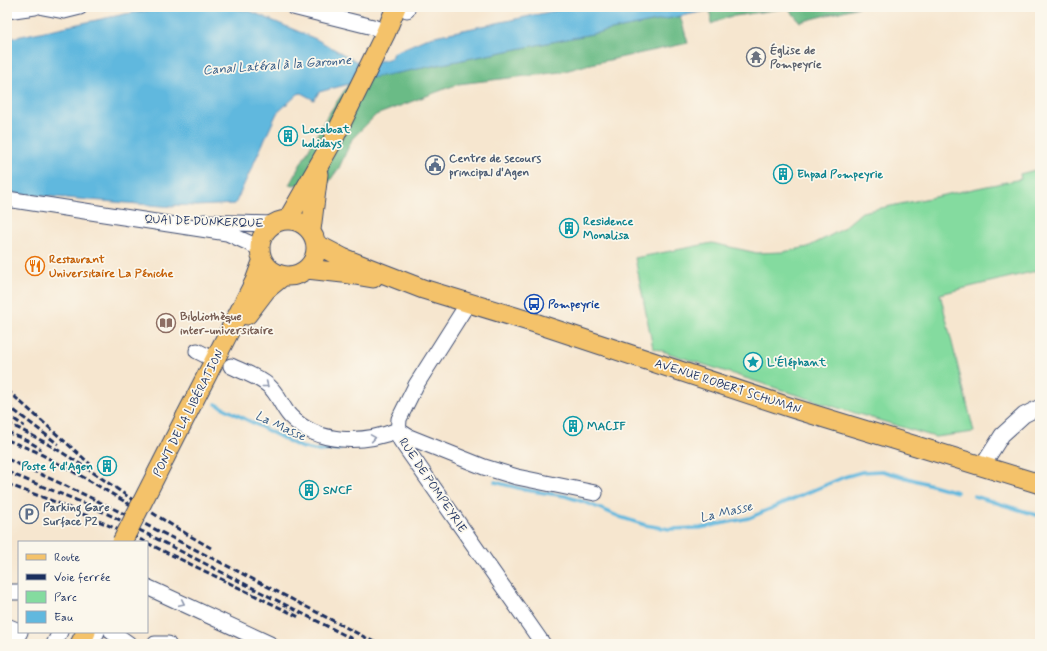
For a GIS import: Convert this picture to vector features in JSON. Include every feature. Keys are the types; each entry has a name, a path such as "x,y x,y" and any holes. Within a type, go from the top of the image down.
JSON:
{"main road":[{"path":"319,165 313,237 316,253 313,262 307,269 296,275 283,276 268,268 261,255 260,239 263,233 280,221 319,165 358,91 385,34 405,8"},
{"path":"280,221 296,220 304,224 313,237"},
{"name":"AVENUE ROBERT SCHUMAN","path":"313,237 343,258 417,287 535,323 792,408 1040,484"},
{"name":"PONT DE LA LIBÉRATION","path":"132,541 255,281 261,255"},
{"name":"AVENUE ROBERT SCHUMAN","path":"307,269 343,273 417,287"},
{"name":"PONT DE LA LIBÉRATION","path":"123,541 247,315 257,301 283,276"},
{"path":"80,644 86,633"}],"street":[{"path":"7,11 35,7"},
{"path":"43,7 64,11 80,7"},
{"path":"293,7 373,27 385,34"},
{"name":"QUAI DE DUNKERQUE","path":"7,199 227,233 249,243 261,255"},
{"name":"QUAI DE DUNKERQUE","path":"7,208 85,212"},
{"name":"QUAI DE DUNKERQUE","path":"137,219 280,221"},
{"name":"RUE DE POMPEYRIE","path":"468,303 416,385 400,419 398,435 543,644"},
{"path":"231,366 253,376 269,387 290,416 316,434 343,440 371,439 385,436 398,430 409,437 484,467 517,476 595,493"},
{"path":"983,466 1002,435 1024,415 1040,407"},
{"path":"148,587 270,644"},
{"path":"7,592 18,592"},
{"path":"7,626 18,631"},
{"path":"13,644 18,633"},
{"path":"91,644 96,633"},
{"path":"113,633 129,644"},
{"path":"155,644 168,644"}],"green space":[{"path":"726,7 859,7 800,22 788,8 728,17 711,24 710,10"},
{"path":"680,16 688,43 561,72 458,84 376,115 352,139 339,168 328,183 289,185 326,118 349,84 376,76 403,72"},
{"path":"1035,170 1040,188 1040,270 940,294 974,432 935,437 825,404 653,348 635,258 712,243 757,253 783,252 808,247 841,230 862,212 1021,179 1020,174"}],"water":[{"name":"Canal Latéral à la Garonne","path":"173,7 223,7 250,11 316,39 361,64 391,58 393,53 430,37 573,7 726,7 354,81 349,84 319,92 314,100 301,93 298,94 277,113 235,204 196,206 174,205 174,207 7,193 7,39 125,14"}],"waterway":[{"name":"La Masse","path":"216,404 300,447 319,451 340,449"},
{"name":"La Masse","path":"495,482 526,490 565,496 645,525 669,529 700,528 749,518 844,477 862,472 882,471 957,492"},
{"name":"La Masse","path":"974,496 1040,516"}],"railway":[{"path":"7,390 90,464"},
{"path":"7,405 58,444"},
{"path":"7,414 24,426"},
{"path":"7,423 39,439 100,477 150,511 211,548"},
{"path":"7,432 28,441 41,449"},
{"path":"7,440 35,451 146,514"},
{"path":"7,459 54,480 148,526 378,644"},
{"path":"7,472 114,517 362,644"},
{"path":"7,484 58,503 144,541"},
{"path":"148,543 299,617"}],"place":[{"name":"Église de Pompeyrie","path":"756,57"},
{"name":"Locaboat holidays","path":"288,136"},
{"name":"Centre de secours principal d'Agen","path":"435,165"},
{"name":"Ehpad Pompeyrie","path":"783,174"},
{"name":"Residence Monalisa","path":"569,228"},
{"name":"Restaurant Universitaire La Péniche","path":"35,266"},
{"name":"Pompeyrie","path":"534,304"},
{"name":"Bibliothèque inter-universitaire","path":"166,323"},
{"name":"L'Éléphant","path":"753,362"},
{"name":"MACIF","path":"573,426"},
{"name":"Poste 4 d'Agen","path":"107,466"},
{"name":"SNCF","path":"309,490"},
{"name":"Parking Gare Surface P2","path":"29,514"}]}
